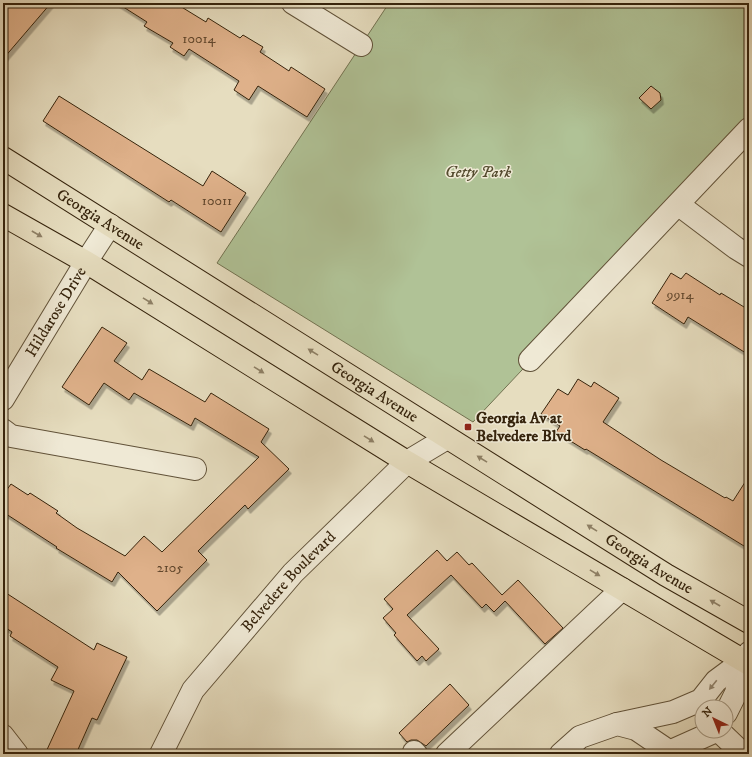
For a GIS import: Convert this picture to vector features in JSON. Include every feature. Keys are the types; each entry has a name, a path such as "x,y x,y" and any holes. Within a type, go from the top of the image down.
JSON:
{"main road":[{"name":"Georgia Avenue","path":"3,158 666,575 749,622"},
{"path":"3,215 86,262 406,462 622,589 747,659"}],"street":[{"path":"293,3 361,45"},
{"path":"530,360 679,205 749,129"},
{"path":"679,205 749,256"},
{"name":"Hildarose Drive","path":"3,399 110,225"},
{"path":"3,430 12,436 195,469"},
{"name":"Belvedere Boulevard","path":"161,754 193,690 293,573 406,462 447,438"},
{"path":"447,754 622,589"},
{"path":"733,699 747,659"},
{"path":"561,754 580,737 618,724 673,712 701,700 716,681 747,659"},
{"path":"618,724 636,729 671,753 700,739"},
{"path":"3,736 17,754"},
{"path":"727,739 743,754"}],"green space":[{"name":"Getty Park","path":"389,3 749,3 749,129 473,422 217,263"}],"building":[{"path":"3,3 51,3 3,59"},
{"path":"117,3 175,3 206,22 208,18 240,38 243,35 263,47 260,52 289,71 291,67 325,89 307,117 258,86 249,100 234,90 239,81 189,49 184,56 170,47 173,43 144,26 147,22"},
{"path":"651,86 660,93 661,100 651,109 639,98"},
{"path":"59,96 203,186 212,171 246,193 221,232 171,200 169,202 43,121"},
{"path":"671,273 681,279 686,273 720,295 721,293 749,310 749,355 688,317 684,324 652,303"},
{"path":"102,327 127,343 114,361 142,380 149,369 205,402 211,393 269,429 261,442 289,469 248,509 245,505 198,551 207,560 157,611 118,572 112,582 56,548 57,547 3,512 3,495 11,484 28,495 30,493 58,511 56,513 77,528 125,556 144,536 162,552 259,457 195,418 191,426 134,393 129,400 104,383 89,405 62,387"},
{"path":"578,379 591,387 594,382 619,398 603,422 661,460 725,498 726,497 733,501 749,476 749,538 744,546 556,432 560,426 541,414 558,389 568,395"},
{"path":"437,550 447,561 457,552 469,565 472,563 502,595 518,580 563,628 545,644 505,601 494,612 486,604 482,608 451,575 407,615 439,649 426,661 422,656 417,661 394,635 396,633 383,618 393,609 384,599"},
{"path":"3,591 94,650 97,643 127,657 97,720 92,718 76,754 45,754 74,691 51,680 58,667 10,636 12,632 3,626"},
{"path":"450,684 469,705 426,746 417,740 407,742 399,733"}],"place":[{"name":"Georgia Av at Belvedere Blvd","path":"468,427"}]}
